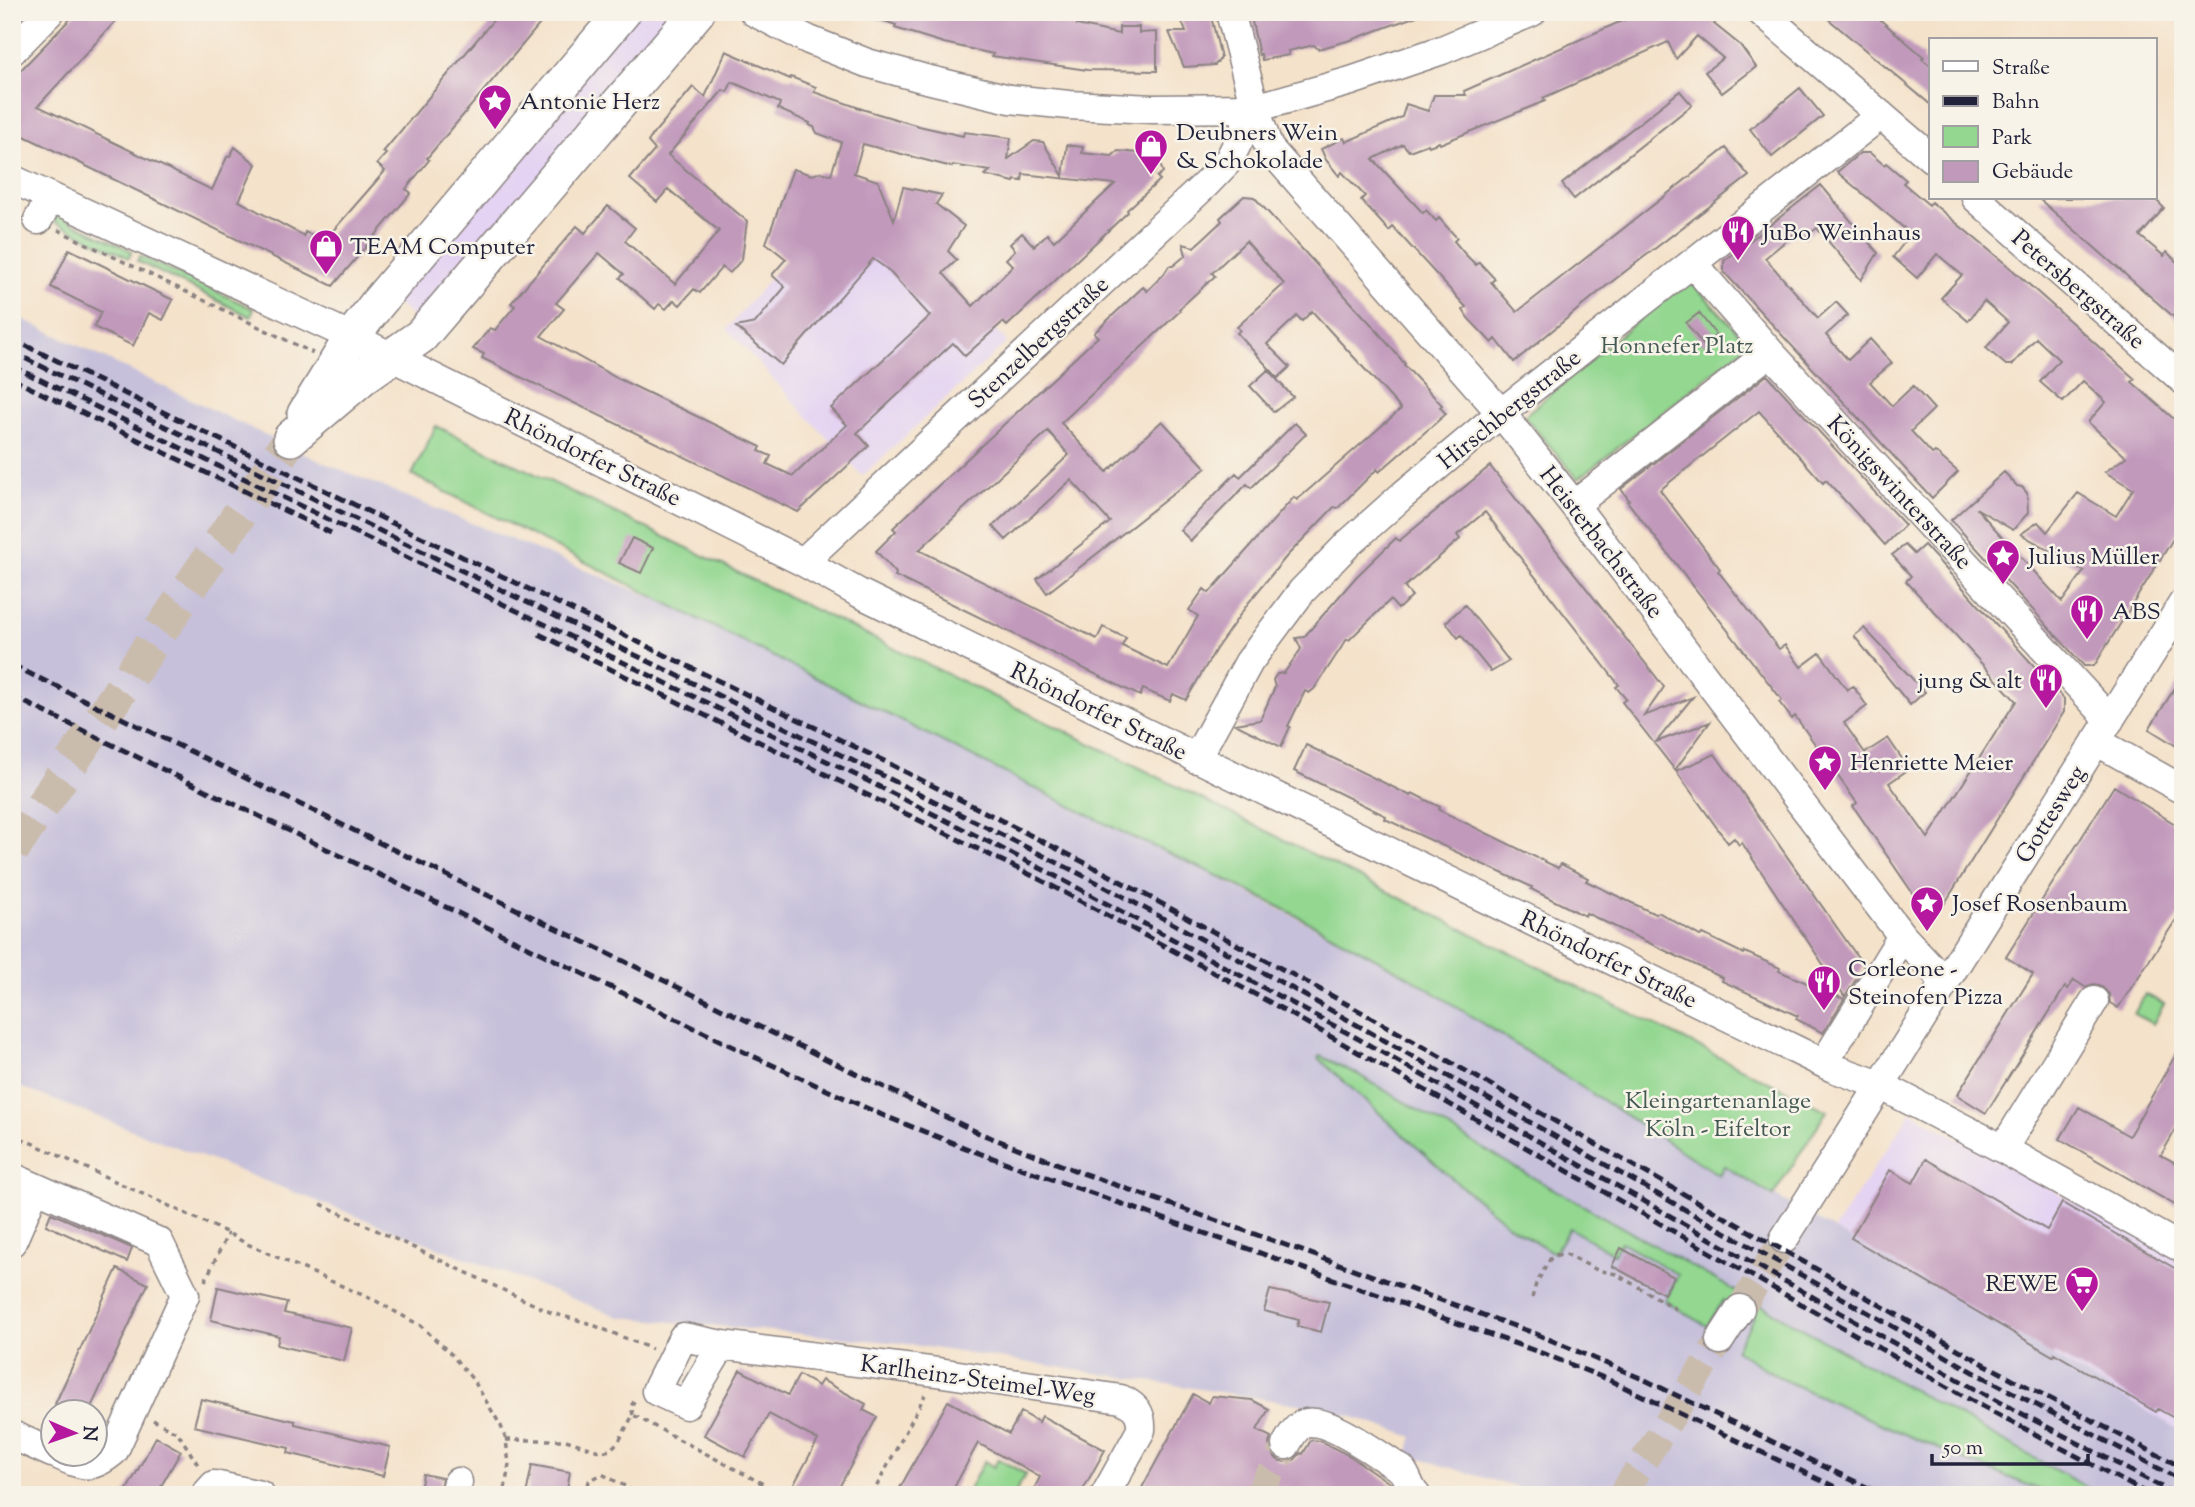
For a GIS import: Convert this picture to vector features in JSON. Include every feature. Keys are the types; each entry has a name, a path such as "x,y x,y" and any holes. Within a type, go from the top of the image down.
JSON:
{"main road":[{"path":"623,12 377,304 352,337 291,438 364,376 421,336 697,12"}],"street":[{"path":"12,51 50,12"},
{"path":"754,12 809,40 867,63 1010,99 1153,109 1255,108 1442,50 1532,12"},
{"name":"Heisterbachstraße","path":"1230,12 1255,108 1269,148 1501,413 1902,936 1945,982"},
{"path":"1761,12 1929,156"},
{"name":"Stenzelbergstraße","path":"803,562 1206,184 1229,160 1255,108"},
{"name":"Hirschbergstraße","path":"1196,759 1250,662 1302,592 1357,536 1501,413 1881,115"},
{"name":"Rhöndorfer Straße","path":"12,179 45,209 352,337 803,562 871,600 1824,1063 1880,1085 2003,1149 2183,1249"},
{"name":"Petersbergstraße","path":"1978,200 2183,380"},
{"name":"Königswinterstraße","path":"1692,263 2103,730 2183,790"},
{"path":"1574,505 1770,352"},
{"name":"Gottesweg","path":"1784,1238 2183,603"},
{"path":"1824,1063 1902,936"},
{"path":"2003,1149 2094,1002"},
{"path":"12,1242 24,1183 159,1242 186,1295 114,1451 108,1456"},
{"path":"1720,1340 1740,1309"},
{"name":"Karlheinz-Steimel-Weg","path":"722,1345 686,1405 656,1391 683,1337 722,1345 1121,1399 1137,1410 1142,1419 1141,1430 1105,1495"},
{"path":"1286,1445 1296,1430 1304,1424 1315,1423 1332,1427 1401,1469 1416,1495"},
{"path":"12,1435 38,1447"},
{"path":"210,1490 260,1495"}],"path":[{"path":"45,209 315,354"},
{"path":"12,1134 376,1301 421,1326 451,1354 474,1381 494,1413 506,1440 509,1464 504,1495"},
{"path":"321,1204 552,1313 588,1323 671,1359"},
{"path":"186,1295 207,1280 228,1233"},
{"path":"1532,1298 1536,1284 1550,1259 1566,1254 1597,1270 1616,1274 1676,1309"},
{"path":"872,1495 937,1372"},
{"path":"132,1410 178,1433 210,1490"},
{"path":"506,1440 566,1440 602,1452 610,1450 619,1441 633,1415 784,1495"},
{"path":"586,1495 589,1481 602,1474 638,1493 637,1495"}],"shaded area":[{"path":"636,12 680,12 418,321 392,300"},
{"path":"844,191 919,248 1007,342 862,476 727,329"},
{"path":"12,314 315,459 671,605 1136,839 1176,856 1413,979 1719,1175 1724,1166 2183,1432 2183,1495 1542,1495 1407,1455 1413,1437 1350,1416 1298,1404 900,1343 620,1317 12,1084"},
{"name":"REWE","path":"1911,1112 2183,1262 2183,1432 1833,1231"}],"green space":[{"path":"57,215 132,251 129,258 55,222"},
{"path":"140,256 254,309 251,317 137,261"},
{"name":"Honnefer Platz","path":"1688,278 1749,344 1578,479 1524,416"},
{"name":"Kleingartenanlage Köln - Eifeltor","path":"436,426 1110,753 1827,1111 1773,1196 1724,1166 1719,1175 1413,979 1311,923 1136,839 412,475"},
{"path":"2145,994 2164,1004 2153,1024 2134,1014"},
{"path":"1320,1056 1357,1074 1516,1168 2100,1495 2053,1495 1972,1463 1784,1380 1735,1350 1754,1317 1724,1300 1707,1326 1665,1301 1678,1275 1621,1242 1614,1254 1569,1228 1554,1253 1510,1226 1448,1175 1318,1058"},
{"path":"998,1459 1026,1474 1014,1495 966,1495 984,1461 994,1467"}],"building":[{"path":"77,12 124,12 38,106 212,190 227,157 235,147 256,164 239,201 304,236 305,232 324,241 385,171 377,164 386,154 383,152 500,12 550,12 427,158 429,160 406,189 411,193 333,286 12,130 12,79"},
{"path":"866,12 1078,12 1077,25 1119,34 1119,27 1139,27 1139,33 1157,32 1157,71 1087,70 992,56 993,54 895,28 896,25 866,15"},
{"path":"1178,12 1210,12 1221,58 1215,65 1184,67 1169,32 1186,32"},
{"path":"1250,12 1422,14 1351,40 1318,49 1314,45 1288,51 1289,55 1262,60"},
{"path":"1642,12 1707,12 1717,20 1714,24 1740,45 1756,67 1722,93 1705,72 1723,58 1697,36 1676,59 1668,42 1543,98 1545,101 1440,144 1428,144 1409,151 1403,144 1373,159 1423,213 1426,210 1436,221 1439,218 1457,238 1454,241 1464,253 1476,265 1479,262 1495,279 1491,282 1517,312 1726,148 1749,176 1605,287 1514,362 1496,339 1492,343 1468,318 1463,310 1466,307 1393,227 1389,231 1361,200 1365,196 1342,172 1339,176 1321,149 1344,138 1346,142 1402,117 1406,104 1428,111 1434,95 1466,95 1464,91"},
{"path":"1820,12 1871,12 1924,57 1922,59 1929,64 1929,103"},
{"path":"726,51 790,79 791,77 816,87 814,92 865,110 963,136 964,132 1011,138 1008,159 1034,141 1043,142 1063,176 1067,145 1083,147 1082,153 1112,156 1118,151 1138,153 1142,160 1159,162 1163,172 1157,177 1160,180 1127,210 1128,212 1007,326 1003,322 965,356 953,343 857,433 869,446 798,512 482,358 484,354 473,349 490,328 495,330 515,306 511,303 577,226 585,233 608,206 635,228 625,241 675,284 719,231 668,189 657,202 630,179 655,150 648,142 654,133 693,87 705,97","holes":["732,82 780,103 778,109 810,123 817,133 841,142 831,175 821,172 812,175 793,169 766,243 786,259 772,275 785,287 755,323 736,327 781,365 873,259 887,269 930,316 831,408 847,425 793,476 767,464 771,456 759,451 761,447 615,377 541,336 564,309 556,303 599,253 624,274 620,278 655,309 659,304 666,309 674,300 680,305 694,289 700,293 722,267 730,273 742,259 747,221 668,155 723,90 727,92","863,144 952,167 990,171 985,175 1014,182 1022,181 1023,174 1115,184 1054,241 1047,234 1034,246 1022,233 1010,244 1015,250 1006,259 1013,266 973,306 943,273 957,260 948,251 964,226 936,204 942,195 903,187 894,220 878,181 854,173"]},
{"path":"1800,88 1823,116 1772,157 1750,129"},
{"path":"1680,91 1692,105 1574,199 1562,184"},
{"path":"1860,153 1870,153 1884,165 1886,163 1906,180 1903,183 1929,205 1931,202 2007,265 2135,379 2132,382 2183,427 2183,523 2094,666 2084,666 1951,520 2004,472 2027,493 2028,513 2013,530 1976,508 2062,602 2084,571 2021,534 2038,522 2047,532 2078,493 2116,516 2133,489 2105,472 2126,457 2088,422 2106,402 2083,381 2063,402 2040,382 2059,360 2036,338 2012,365 2006,365 1986,348 2008,322 1984,301 1968,321 1941,298 1962,275 1937,254 1917,278 1893,257 1911,234 1837,172"},
{"path":"1821,185 1878,253 1861,280 1817,228 1804,238 1798,231 1765,258 1818,318 1836,302 1848,315 1826,335 1848,360 1870,339 1892,363 1870,382 1892,406 1913,386 1934,409 1911,431 1932,454 1935,452 1958,472 1932,498 1724,272 1724,261"},
{"path":"1244,196 1254,197 1371,324 1404,365 1442,405 1440,407 1446,414 1379,472 1377,469 1338,508 1334,507 1286,557 1249,602 1216,649 1186,700 1173,694 1170,701 1143,689 1140,696 895,576 896,573 876,551 896,531 893,528 1098,337 1094,333 1143,287 1147,291 1169,266 1173,266 1186,255 1183,244 1194,247 1222,221 1220,218","holes":["1246,241 1284,284 1237,327 1240,330 1237,333 1278,378 1290,367 1267,344 1297,316 1302,321 1312,311 1401,409 1297,500 1294,497 1209,593 1204,589 1189,610 1198,616 1168,668 1122,646 1126,638 1103,627 1097,639 919,550 1048,431 1069,455 993,526 1006,540 1071,480 1110,522 1037,579 1047,593 1206,468 1162,421 1107,472 1061,423 1180,311 1179,309 1215,276 1212,273"]},
{"path":"2040,200 2156,200 2164,208 2140,236 2164,256 2167,252 2183,268 2183,325"},
{"path":"69,249 173,300 163,320 149,313 133,346 94,327 101,312 51,287"},
{"path":"1699,313 1716,335 1703,345 1686,323"},
{"path":"1268,370 1293,397 1274,412 1250,386"},
{"path":"1767,375 1905,525 1885,545 1826,480 1823,483 1759,411 1660,490 1779,649 1785,645 1801,667 1820,653 1847,690 1853,686 1867,706 1844,723 1865,753 1888,738 1909,769 1889,783 1928,838 2016,701 1906,581 1911,576 1892,555 1905,545 1914,554 1924,545 2064,699 2064,712 1940,911 1916,898 1853,806 1857,803 1795,716 1792,719 1779,702 1782,700 1627,501 1629,500 1621,489"},
{"path":"1295,423 1306,434 1251,488 1247,484 1191,541 1180,530 1236,473 1240,477"},
{"path":"1490,466 1664,687 1644,716 1693,697 1656,742 1710,722 1675,770 1622,702 1626,699 1616,687 1619,685 1485,512 1457,535 1460,539 1404,587 1412,596 1398,609 1390,600 1347,639 1314,689 1309,693 1305,691 1281,747 1235,724 1260,720 1275,687 1273,680 1277,674 1284,673 1301,649 1296,638 1304,637 1356,577 1396,538 1399,541"},
{"path":"632,538 653,548 641,573 619,563"},
{"path":"1465,605 1509,661 1491,672 1461,635 1458,638 1446,622"},
{"path":"1864,628 1925,692 1910,705 1854,636"},
{"path":"2183,675 2183,750 2149,729"},
{"path":"1306,745 1411,796 1412,793 1440,807 1439,810 1558,868 1561,864 1588,878 1586,881 1655,914 1658,912 1700,936 1703,934 1744,954 1745,952 1780,968 1779,971 1844,999 1823,1033 1796,1019 1798,1016 1722,981 1723,978 1586,913 1585,916 1531,889 1532,887 1385,819 1386,816 1294,771"},
{"path":"1715,754 1864,966 1845,997 1742,843 1739,845 1734,838 1728,843 1676,771"},
{"path":"2114,786 2183,829 2183,909 2118,1008 2110,1003 2109,994 2102,987 2094,984 2085,987 2074,980 2068,989 2065,987 1986,1113 1957,1095 2033,974 2006,957"},
{"path":"2183,1042 2183,1117 2161,1155 2183,1167 2183,1205 2177,1201 2175,1205 2060,1139 2079,1107 2129,1136"},
{"name":"REWE","path":"1926,1159 2047,1230 2062,1203 2183,1273 2183,1423 2158,1409 2156,1412 2054,1353 2053,1356 1851,1238 1890,1170 1913,1183"},
{"path":"51,1213 132,1248 127,1262 46,1225"},
{"path":"1621,1248 1674,1277 1664,1294 1612,1266"},
{"path":"117,1269 148,1284 95,1398 58,1398"},
{"path":"218,1287 287,1303 284,1313 352,1328 344,1361 277,1345 279,1336 211,1320"},
{"path":"1270,1290 1329,1302 1321,1332 1297,1326 1299,1320 1264,1311"},
{"path":"740,1370 788,1395 799,1375 818,1386 822,1380 866,1404 863,1410 877,1417 835,1495 814,1495 794,1484 818,1440 769,1414 745,1457 704,1435"},
{"path":"1193,1394 1209,1403 1212,1396 1252,1400 1269,1409 1257,1430 1271,1437 1271,1453 1278,1460 1294,1460 1303,1454 1311,1440 1320,1441 1350,1456 1391,1484 1385,1495 1138,1495"},
{"path":"201,1399 390,1447 383,1476 288,1453 289,1448 194,1426"},
{"path":"948,1401 1009,1434 1021,1412 1039,1422 1042,1416 1105,1450 1080,1495 1031,1495 1040,1477 978,1443 950,1495 896,1495"},
{"path":"156,1437 181,1451 156,1495 124,1495"},
{"path":"532,1465 570,1472 566,1495 526,1495"},
{"path":"423,1474 442,1478 439,1495 419,1495"}],"tunnel":[{"path":"12,850 291,438"},
{"path":"1740,1309 1784,1239"},
{"path":"1622,1495 1720,1340"},
{"path":"1258,1495 1286,1445"}],"railway":[{"path":"12,339 882,760 1105,873 1367,1015 1986,1365 2183,1468"},
{"path":"12,352 876,772 1100,884 1286,985 1979,1375 2183,1481"},
{"path":"12,366 870,782 1044,870 1355,1037 1973,1388 2177,1495"},
{"path":"12,379 331,533"},
{"path":"539,634 1039,879 1275,1005 1967,1398 2150,1495"},
{"path":"12,665 979,1133 1079,1172 1534,1333 1645,1380 1883,1495"},
{"path":"12,696 746,1053 882,1115 976,1152 1547,1355 1609,1380 1852,1495"}],"place":[{"name":"Antonie Herz","path":"495,131"},
{"name":"Deubners Wein & Schokolade","path":"1151,176"},
{"name":"JuBo Weinhaus","path":"1738,262"},
{"name":"TEAM Computer","path":"326,276"},
{"name":"Julius Müller","path":"2003,586"},
{"name":"ABS","path":"2087,641"},
{"name":"jung & alt","path":"2046,710"},
{"name":"Henriette Meier","path":"1825,792"},
{"name":"Josef Rosenbaum","path":"1927,933"},
{"name":"Corleone - Steinofen Pizza","path":"1824,1012"},
{"name":"REWE","path":"2082,1313"}]}
